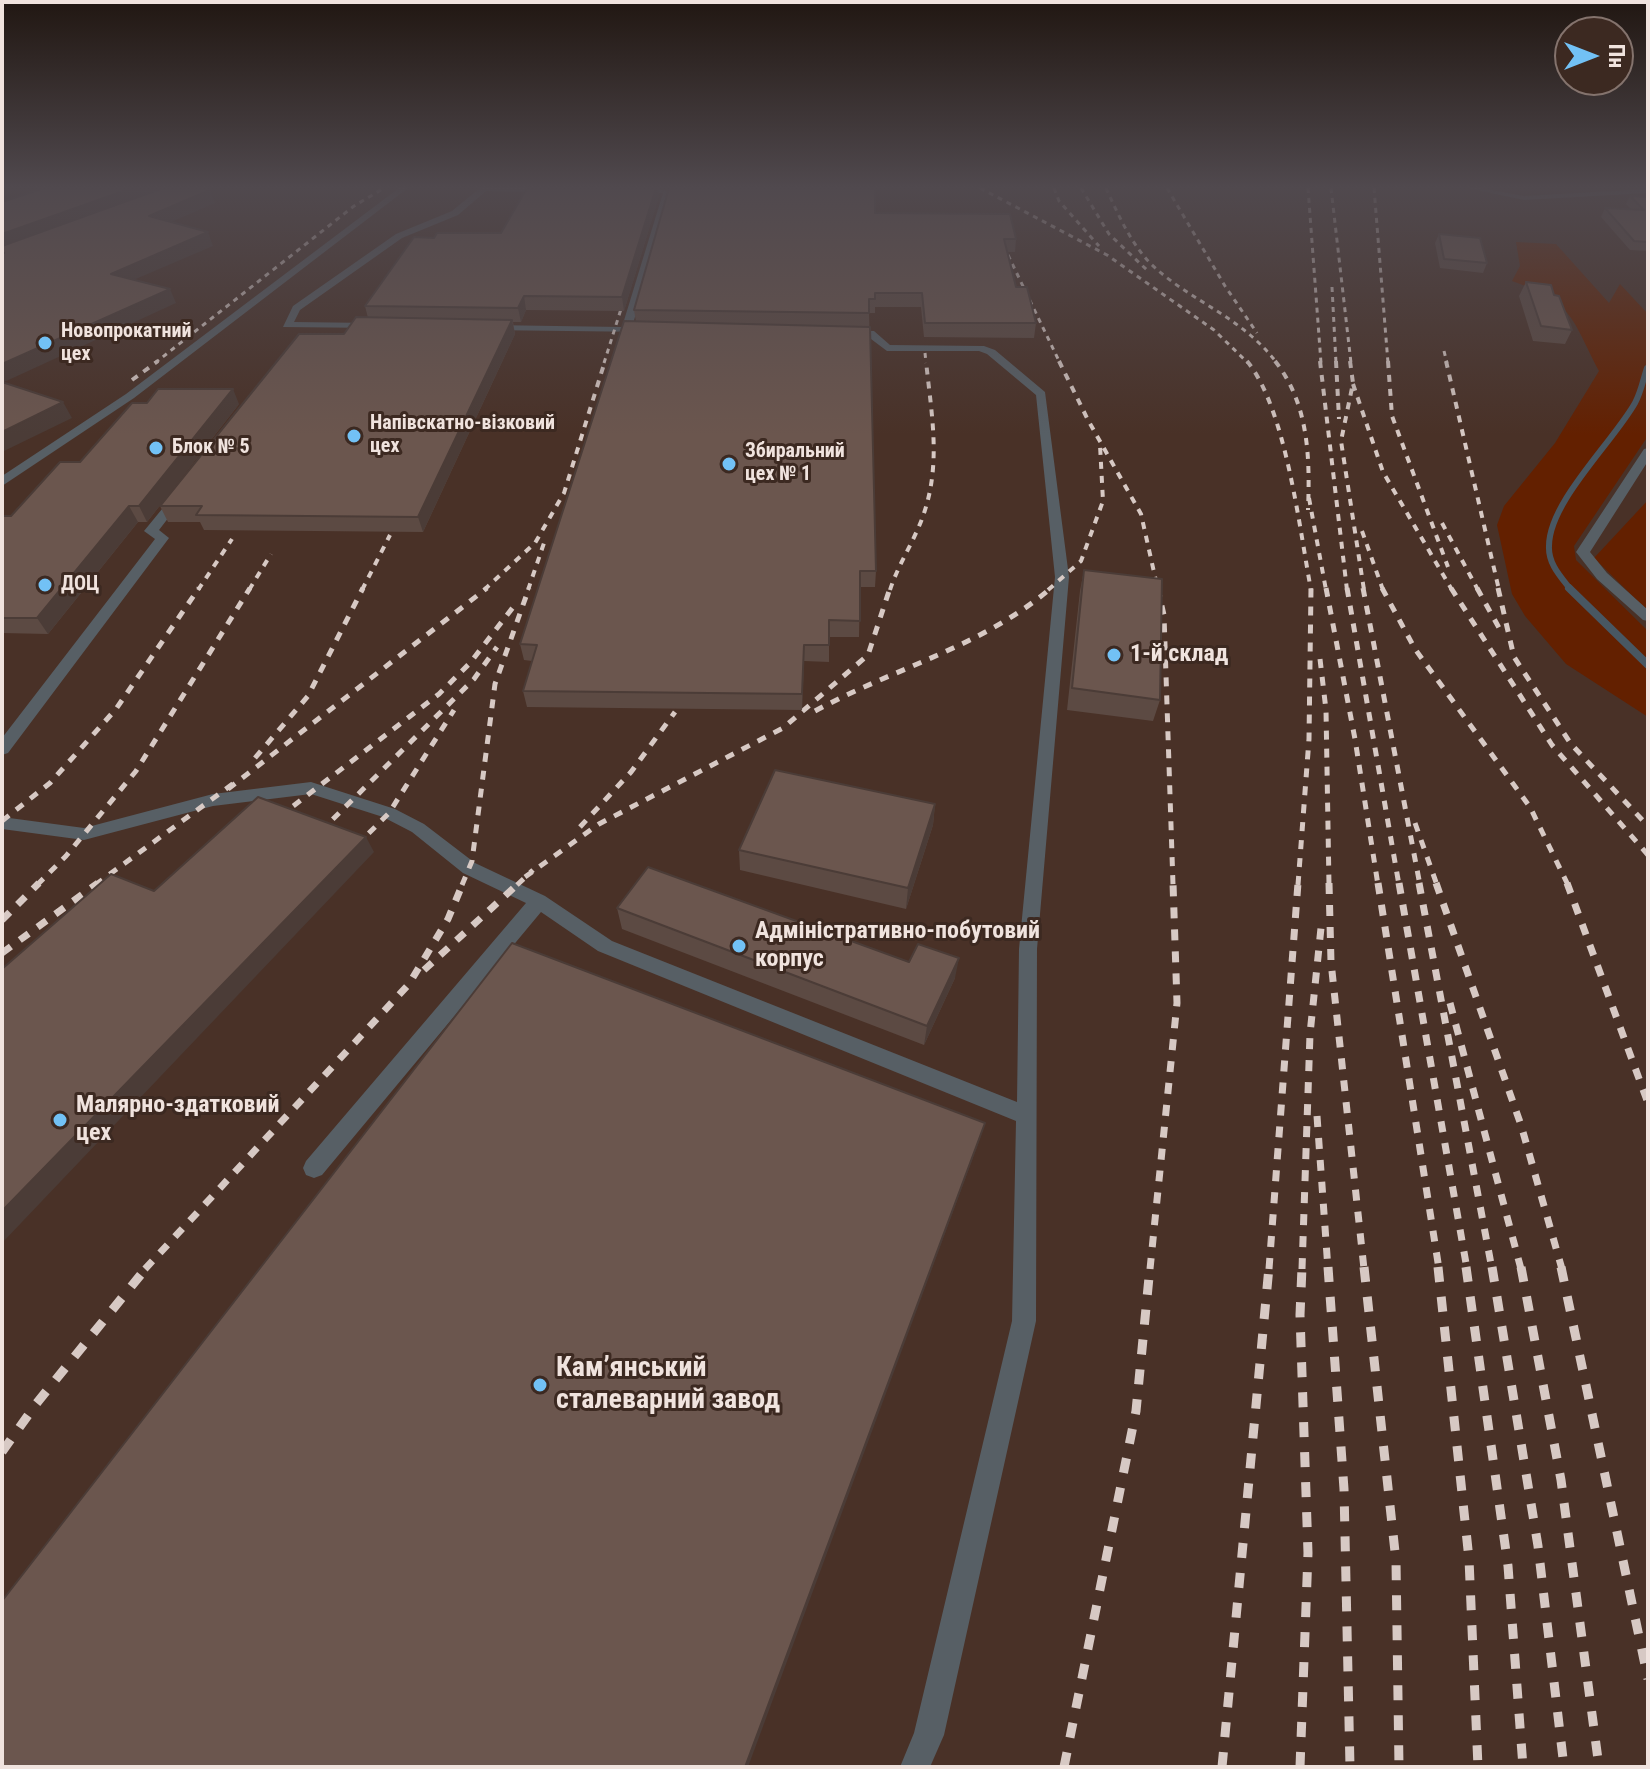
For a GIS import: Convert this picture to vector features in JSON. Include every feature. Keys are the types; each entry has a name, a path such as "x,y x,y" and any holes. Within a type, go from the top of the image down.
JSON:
{"lane":[{"path":"2,482 130,396 295,271"},
{"path":"350,271 296,308 287,325 391,326"},
{"path":"626,330 644,271"},
{"path":"302,337 311,325"},
{"path":"471,328 657,330"},
{"path":"824,333 870,333 887,348 980,348 991,352 1041,394 1062,577 1028,949 1024,1321 929,1735 915,1767"},
{"path":"1648,452 1583,552 1602,576 1648,617"},
{"path":"2,749 162,538 151,531 189,483"},
{"path":"2,823 84,834 213,800 311,788 389,813 418,828 469,868 539,901 605,946 1027,1116"},
{"path":"314,1168 539,901"}],"shaded area":[{"path":"2,271 1648,271 1648,1767 2,1767"},
{"path":"1518,271 1580,271 1609,303 1620,284 1648,314 1648,436 1574,546 1576,560 1648,631 1648,717 1566,664 1525,616 1512,594 1497,525 1504,506 1555,443 1599,371 1575,324 1559,304 1512,281"},
{"path":"1648,500 1648,611 1594,558"}],"building":[{"path":"2,271 119,271 111,274 170,289 2,364"},
{"path":"390,271 630,271 622,297 524,296 518,308 365,306"},
{"path":"645,271 1012,271 1016,287 1027,287 1036,323 925,323 922,293 875,293 875,299 869,299 869,313 634,310"},
{"path":"1526,282 1551,285 1554,295 1559,296 1572,330 1541,326"},
{"name":"Напівскатно-візковий цех","path":"356,317 512,320 418,517 196,515 202,506 160,506 299,334 344,334"},
{"name":"Збиральний цех № 1","path":"624,321 870,327 876,571 860,571 860,621 829,620 829,645 804,645 802,694 523,691 537,645 520,644"},
{"path":"2,382 63,402 2,432"},
{"path":"158,389 233,389 139,506 129,506 37,618 2,618 2,516 11,516 60,462 80,462 132,403 147,403"},
{"name":"1-й склад","path":"1084,570 1162,579 1160,700 1072,688"},
{"path":"775,770 935,804 908,888 739,850"},
{"name":"Малярно-здатковий цех","path":"258,797 366,837 2,1211 2,969 111,874 154,891"},
{"name":"Адміністративно-побутовий корпус","path":"648,867 909,962 918,944 959,958 927,1026 617,908"},
{"name":"Кам’янський сталеварний завод","path":"512,943 985,1123 745,1767 2,1767 2,1601"}],"waterway":[{"path":"1571,590 1551,559 1549,546 1552,529 1570,492 1635,403 1647,368"},
{"path":"1571,590 1648,665"}],"railway":[{"path":"155,363 272,271"},
{"path":"1015,271 1060,363"},
{"path":"1129,271 1214,330 1248,363"},
{"path":"1159,271 1247,332 1277,363"},
{"path":"1216,271 1257,333"},
{"path":"1314,271 1321,363"},
{"path":"1340,271 1351,363"},
{"path":"1381,271 1388,363"},
{"path":"1332,287 1336,363"},
{"path":"604,363 627,290"},
{"path":"1444,351 1447,363"},
{"path":"925,353 926,363"},
{"path":"132,380 158,361"},
{"path":"484,590 535,543 564,493 605,361"},
{"path":"890,590 922,520 933,473 926,361"},
{"path":"1059,361 1141,514 1158,590"},
{"path":"1247,361 1272,408 1281,438 1311,590"},
{"path":"1275,361 1295,395 1301,413 1307,451 1308,510"},
{"path":"1320,361 1347,590"},
{"path":"1336,361 1339,419"},
{"path":"1350,361 1353,383 1341,441 1364,590"},
{"path":"1388,361 1392,416 1448,567"},
{"path":"1446,361 1499,590"},
{"path":"1353,384 1383,472 1452,590"},
{"path":"1048,590 1081,561 1103,501 1100,445"},
{"path":"1309,498 1326,590"},
{"path":"1442,523 1478,590"},
{"path":"1362,531 1383,590"},
{"path":"362,590 390,535"},
{"path":"198,590 232,539"},
{"path":"528,590 544,543"},
{"path":"249,590 271,554"},
{"path":"2,821 50,783 116,709 199,588"},
{"path":"2,920 66,856 136,771 250,588"},
{"path":"255,758 308,696 363,588"},
{"path":"228,789 487,588"},
{"path":"462,885 472,861 495,684 529,588"},
{"path":"527,875 599,824 783,728 868,655 890,588"},
{"path":"815,711 967,642 1051,588"},
{"path":"1158,588 1164,615 1173,885"},
{"path":"1326,588 1355,739 1378,885"},
{"path":"1347,588 1399,885"},
{"path":"1363,588 1420,885"},
{"path":"1451,588 1552,745 1648,855"},
{"path":"1477,588 1503,635"},
{"path":"1498,588 1514,657 1571,744 1648,826"},
{"path":"1298,885 1309,739 1311,590"},
{"path":"1383,590 1415,649 1530,807 1568,885"},
{"path":"279,817 439,694 470,663 514,606"},
{"path":"320,832 474,679 497,647"},
{"path":"1320,659 1326,710 1329,885"},
{"path":"356,846 389,813 454,710"},
{"path":"580,827 631,772 675,712"},
{"path":"95,885 234,783"},
{"path":"1415,823 1437,885"},
{"path":"527,875 533,870"},
{"path":"517,885 527,875"},
{"path":"2,953 98,883"},
{"path":"145,1269 409,984 448,919 463,883"},
{"path":"424,970 519,883"},
{"path":"1150,1269 1177,1003 1173,883"},
{"path":"1269,1269 1298,883"},
{"path":"1329,883 1331,962 1364,1269"},
{"path":"1378,883 1439,1269"},
{"path":"1399,883 1467,1269"},
{"path":"1419,883 1492,1269"},
{"path":"1436,883 1521,1125 1562,1269"},
{"path":"1567,883 1648,1103"},
{"path":"1302,1269 1310,1034 1321,928"},
{"path":"1450,1003 1521,1269"},
{"path":"1317,1116 1328,1269"},
{"path":"2,1452 36,1404 147,1267"},
{"path":"1064,1767 1136,1411 1150,1267"},
{"path":"1222,1767 1269,1267"},
{"path":"1300,1767 1308,1553 1300,1315 1302,1267"},
{"path":"1328,1267 1344,1489 1350,1767"},
{"path":"1364,1267 1396,1561 1399,1767"},
{"path":"1438,1267 1469,1559 1478,1767"},
{"path":"1466,1267 1508,1566 1523,1767"},
{"path":"1492,1267 1538,1546 1564,1767"},
{"path":"1521,1267 1561,1480 1599,1767"},
{"path":"1561,1267 1648,1679"}],"place":[{"name":"Новопрокатний цех","path":"45,343"},
{"name":"Напівскатно-візковий цех","path":"354,436"},
{"name":"Блок № 5","path":"156,448"},
{"name":"Збиральний цех № 1","path":"729,464"},
{"name":"ДОЦ","path":"45,585"},
{"name":"1-й склад","path":"1114,655"},
{"name":"Адміністративно-побутовий корпус","path":"739,946"},
{"name":"Малярно-здатковий цех","path":"60,1120"},
{"name":"Кам’янський сталеварний завод","path":"540,1385"}]}
